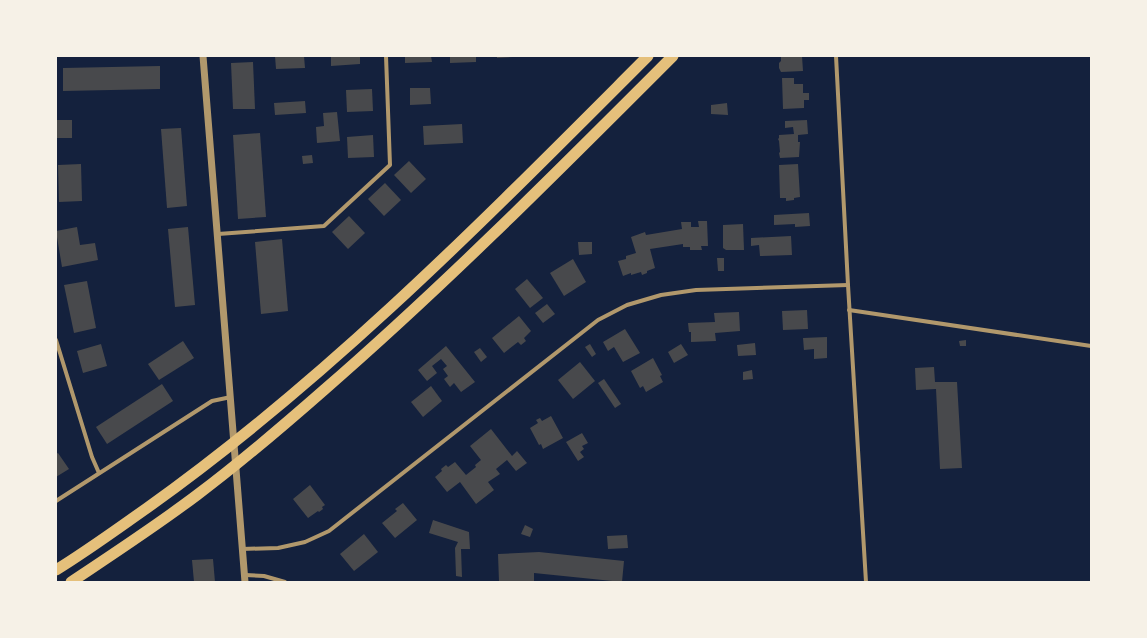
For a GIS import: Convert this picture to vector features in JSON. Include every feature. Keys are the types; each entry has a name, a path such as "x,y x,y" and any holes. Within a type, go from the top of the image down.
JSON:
{"highway":[{"path":"56,570 196,473 278,406 367,329 479,224 648,56"},
{"path":"71,582 139,537 198,494 281,428 372,348 489,240 673,56"}],"street":[{"path":"203,56 245,579 264,576 285,582"},
{"path":"218,234 324,226 390,164 386,56"},
{"path":"836,56 849,310 866,582"},
{"path":"242,549 278,548 305,542 328,531 598,320 627,305 661,295 696,290 848,285"},
{"path":"849,310 1091,346"},
{"path":"56,340 92,457 99,473"},
{"path":"56,501 212,401 231,397"}],"building":[{"path":"275,56 304,56 305,68 276,69"},
{"path":"331,56 360,56 360,64 331,66"},
{"path":"405,56 431,56 432,62 405,63"},
{"path":"450,56 476,56 476,62 450,63"},
{"path":"497,56 513,56 513,57 497,58"},
{"path":"781,56 802,56 803,71 781,72 779,63 781,61"},
{"path":"253,62 255,109 233,109 231,63"},
{"path":"160,66 160,89 63,91 63,68"},
{"path":"782,78 794,78 794,84 803,84 803,93 809,93 809,100 804,100 804,108 783,109"},
{"path":"410,88 430,88 431,104 410,105"},
{"path":"372,89 373,111 347,112 346,90"},
{"path":"305,101 306,113 275,115 274,103"},
{"path":"727,103 728,115 711,114 711,105"},
{"path":"337,112 340,141 317,143 316,127 324,126 323,113"},
{"path":"56,120 72,120 72,138 56,138"},
{"path":"807,120 808,134 798,135 798,142 800,142 799,157 780,158 779,135 794,134 793,127 785,128 785,121"},
{"path":"462,124 463,143 424,145 423,126"},
{"path":"181,128 187,206 167,208 161,129"},
{"path":"260,133 266,217 238,219 233,135"},
{"path":"373,135 374,157 348,158 347,137"},
{"path":"312,155 313,163 303,164 302,156"},
{"path":"409,161 426,179 411,193 394,175"},
{"path":"81,164 82,201 59,202 58,165"},
{"path":"798,164 800,197 794,198 794,200 786,201 786,198 780,198 779,165"},
{"path":"385,183 401,200 384,216 368,199"},
{"path":"809,213 810,226 795,227 795,224 774,225 774,215"},
{"path":"349,216 365,233 348,249 332,232"},
{"path":"698,221 707,221 708,246 701,246 702,250 690,250 690,247 683,247 683,244 650,249 655,268 642,275 641,272 623,276 618,261 626,259 626,256 636,253 631,237 645,232 646,235 682,229 681,222 691,222 691,227 699,227"},
{"path":"743,224 744,250 726,250 723,248 723,225"},
{"path":"77,227 80,245 95,243 98,260 62,267 56,231"},
{"path":"188,227 195,305 175,307 168,229"},
{"path":"791,236 792,255 760,256 759,245 751,246 751,238"},
{"path":"282,239 288,311 261,314 255,242"},
{"path":"578,242 592,242 592,254 579,255"},
{"path":"717,258 724,258 724,271 718,271"},
{"path":"573,259 586,282 564,296 550,273"},
{"path":"527,279 543,298 530,308 515,289"},
{"path":"87,281 96,328 74,333 64,285"},
{"path":"547,304 555,314 543,323 535,313"},
{"path":"807,310 808,329 783,330 782,311"},
{"path":"739,312 740,331 715,333 716,341 691,342 691,332 689,332 688,323 715,322 714,313"},
{"path":"519,316 531,331 524,338 526,341 521,345 518,342 504,353 492,338"},
{"path":"625,329 640,353 623,362 614,347 608,351 603,342"},
{"path":"827,337 827,358 814,359 814,349 804,350 803,338"},
{"path":"966,340 966,346 960,346 959,341"},
{"path":"183,341 194,358 159,380 148,364"},
{"path":"755,343 756,355 738,356 737,345"},
{"path":"101,344 107,366 83,373 77,351"},
{"path":"590,344 596,354 592,357 585,347"},
{"path":"681,344 688,355 674,363 668,352"},
{"path":"446,346 475,382 461,392 454,383 450,387 444,379 448,376 443,369 447,366 441,359 432,366 437,373 427,381 418,370"},
{"path":"480,348 487,357 481,362 474,352"},
{"path":"653,358 662,375 660,376 663,382 646,392 643,386 640,388 631,371"},
{"path":"580,362 595,381 573,399 558,380"},
{"path":"934,367 935,382 957,382 962,468 940,469 936,389 916,390 915,368"},
{"path":"752,370 753,379 743,380 743,372"},
{"path":"604,379 621,404 615,408 598,383"},
{"path":"162,384 173,401 107,444 96,427"},
{"path":"431,386 442,401 423,417 411,402"},
{"path":"551,416 563,438 543,449 541,444 539,445 530,428 538,423 536,420 540,418 542,421"},
{"path":"491,429 512,456 517,451 527,463 516,471 507,460 496,469 500,474 488,482 494,490 476,504 460,482 447,492 435,477 446,465 448,467 455,462 466,475 476,467 475,465 481,460 470,446"},
{"path":"582,433 588,443 582,446 584,449 580,452 584,457 578,461 566,442"},
{"path":"58,453 69,469 56,477 56,454"},
{"path":"310,485 325,505 322,507 323,509 308,518 293,499"},
{"path":"403,503 417,520 395,538 382,523 397,511 395,509"},
{"path":"433,520 469,532 470,549 461,549 462,577 456,576 455,548 458,542 429,533"},
{"path":"525,525 533,529 530,537 521,534"},
{"path":"364,534 378,552 354,571 340,554"},
{"path":"627,535 628,548 608,549 607,536"},
{"path":"539,552 624,561 622,582 534,573 534,582 499,582 498,554"},
{"path":"213,559 215,582 194,582 192,560"}]}
